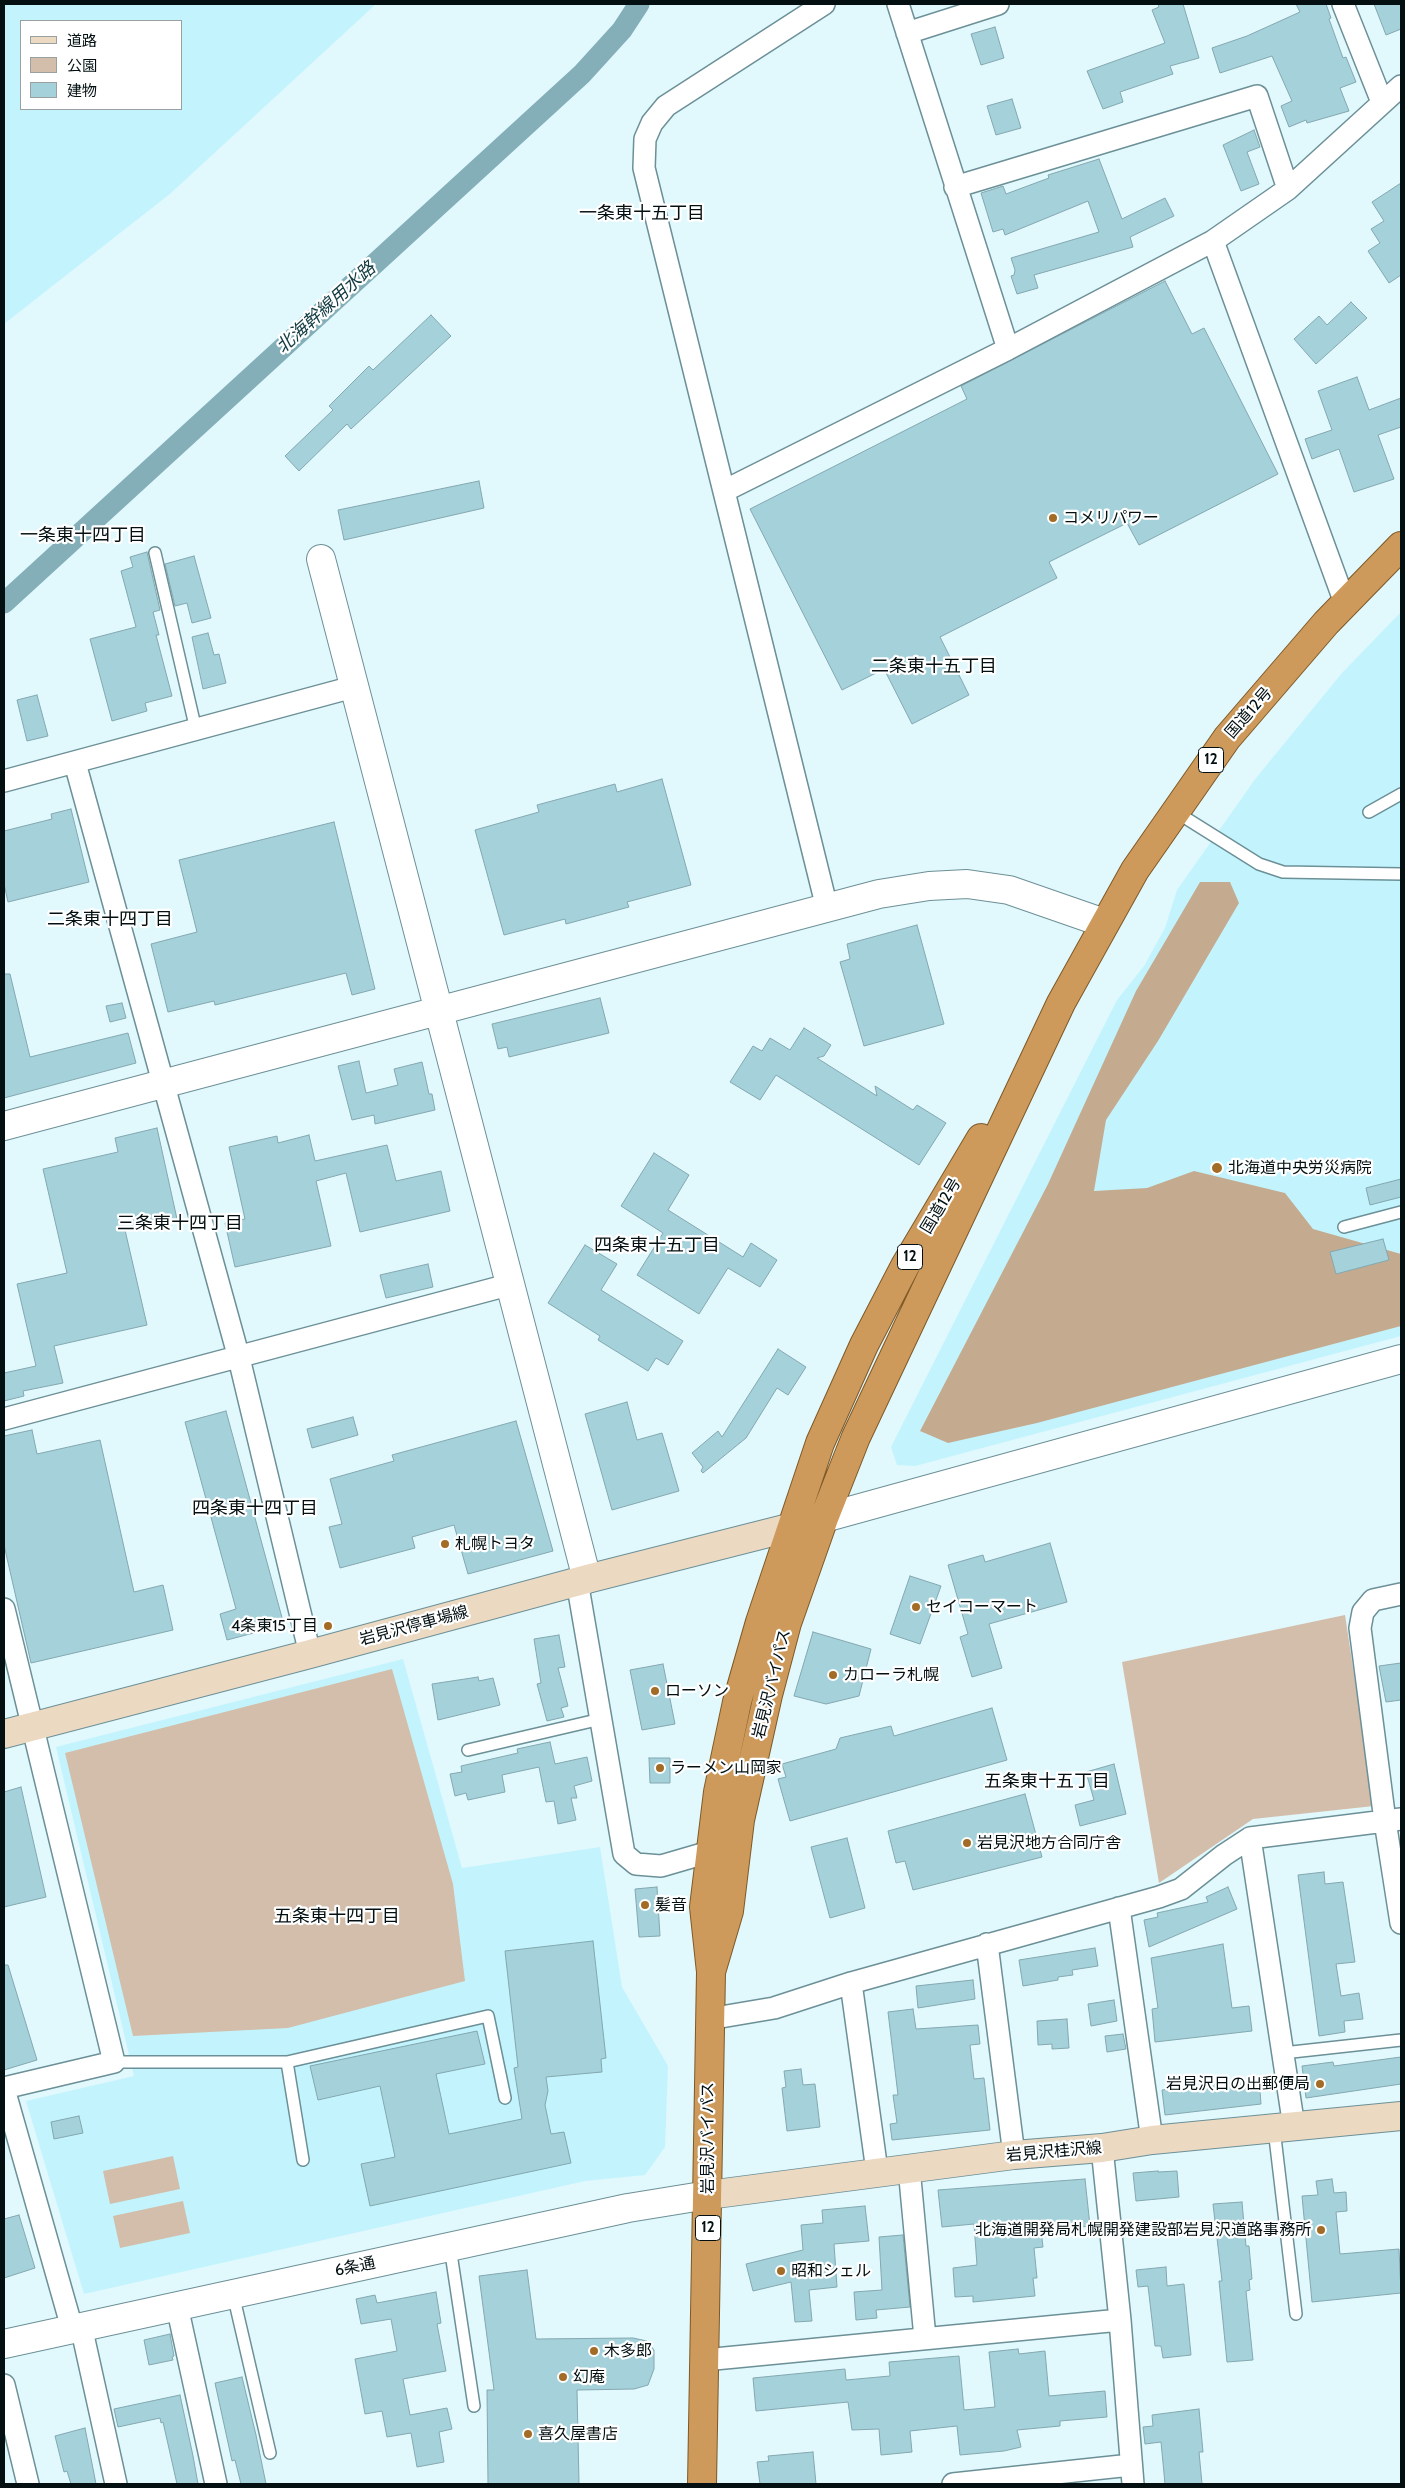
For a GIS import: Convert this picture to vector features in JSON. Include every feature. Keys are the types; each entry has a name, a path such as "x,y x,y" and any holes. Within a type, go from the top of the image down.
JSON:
{"highway":[{"name":"国道12号","path":"824,1518 856,1437 1062,1003 1104,923 1135,870 1174,811 1227,738 1345,603 1401,546"},
{"name":"国道12号","path":"791,1528 820,1443 882,1310 905,1266 1062,1003"},
{"name":"岩見沢バイパス","path":"711,1972 729,1911 740,1820 768,1695 787,1623 824,1518"},
{"name":"岩見沢バイパス","path":"702,2484 711,1972 704,1906 709,1852 718,1792 738,1702 760,1622 791,1528"}],"main road":[{"name":"岩見沢停車場線","path":"4,1734 582,1580 824,1518"},
{"name":"岩見沢桂沢線","path":"708,2195 878,2171 1014,2155 1102,2148 1152,2140 1401,2116"}],"street":[{"path":"824,4 666,106 652,123 645,139 644,168 827,908"},
{"path":"898,4 955,188 1008,349"},
{"path":"907,33 998,4"},
{"path":"1343,4 1382,102"},
{"path":"724,491 1008,349 1214,241 1288,189 1401,86"},
{"path":"955,188 1257,96 1288,189"},
{"path":"1214,241 1345,603"},
{"path":"320,559 508,1285 582,1580 601,1719 624,1854 636,1864 661,1866 709,1852"},
{"path":"4,781 353,687"},
{"path":"75,763 239,1358 310,1654"},
{"path":"4,1126 438,1013 879,894 929,886 967,884 1008,890 1104,923"},
{"path":"4,1419 508,1285"},
{"path":"824,1518 1401,1359"},
{"path":"1401,1594 1373,1600 1363,1612 1360,1628 1393,1820 1401,1923"},
{"path":"4,1610 114,2062 4,2088 76,2327 116,2484"},
{"path":"710,2019 774,2008 851,1983 1181,1889 1224,1855 1250,1838 1393,1820"},
{"path":"1250,1838 1282,2052 1284,2128"},
{"path":"1119,1908 1152,2140"},
{"path":"987,1944 1014,2155"},
{"path":"851,1983 878,2171"},
{"path":"953,2484 1132,2475 1120,2320 1102,2148"},
{"path":"909,2168 925,2338"},
{"name":"6条通","path":"4,2344 628,2208 708,2195"},
{"path":"177,2306 216,2484"},
{"path":"704,2360 1120,2320"},
{"path":"4,2385 28,2484"}],"lane":[{"path":"156,553 196,730"},
{"path":"1369,812 1401,794"},
{"path":"1174,811 1259,864 1282,872 1401,874"},
{"path":"1344,1226 1401,1212"},
{"path":"468,1750 601,1719"},
{"path":"114,2062 287,2062 488,2016 505,2098"},
{"path":"1282,2052 1401,2040"},
{"path":"287,2062 303,2160"},
{"path":"1284,2128 1296,2314"},
{"path":"450,2247 474,2406"},
{"path":"233,2294 270,2453"}],"shaded area":[{"path":"4,4 376,4 171,193 4,324"},
{"name":"北海道中央労災病院","path":"1401,612 1401,1336 915,1466 897,1465 891,1447 1117,1000 1144,966 1165,928 1177,890 1256,778 1342,673"},
{"path":"1200,882 1230,882 1239,903 1158,1041 1106,1120 1094,1191 1147,1188 1194,1171 1285,1193 1313,1229 1401,1254 1401,1326 1037,1423 948,1443 920,1431 1048,1184 1136,991"},
{"path":"403,1659 462,1868 600,1847 622,1987 668,2066 665,2147 645,2175 585,2181 84,2294 26,2101 134,2076 56,1747"}],"green space":[{"path":"1345,1615 1374,1806 1253,1819 1159,1883 1122,1662"},
{"path":"392,1669 453,1884 465,1981 288,2028 133,2036 65,1753"},
{"path":"173,2156 180,2189 110,2204 103,2171"},
{"path":"183,2201 190,2233 120,2248 113,2216"}],"building":[{"path":"1158,4 1183,4 1199,58 1170,66 1173,74 1120,92 1123,102 1103,109 1087,71 1165,43 1152,10 1159,7"},
{"path":"1296,4 1326,4 1331,18 1329,19 1343,58 1346,57 1356,82 1340,88 1349,111 1307,123 1306,120 1289,127 1281,106 1292,101 1272,56 1220,73 1212,48 1247,36 1300,12"},
{"path":"1374,4 1401,4 1401,29 1386,35"},
{"path":"995,27 1004,58 981,65 971,34"},
{"path":"1012,99 1021,128 996,135 987,106"},
{"path":"1254,130 1260,147 1247,152 1259,184 1241,191 1223,145"},
{"path":"1099,159 1122,219 1165,198 1174,216 1130,237 1133,247 1034,275 1038,288 1017,294 1011,276 1014,275 1015,270 1011,258 1099,232 1088,201 1005,235 1003,229 993,232 981,193 1003,186 1006,194 1049,178 1048,175"},
{"path":"1401,183 1401,275 1389,283 1368,251 1380,243 1371,229 1384,221 1372,202"},
{"path":"1165,281 1192,334 1204,328 1278,474 1139,545 1127,523 1049,562 1057,578 940,637 969,695 912,724 884,669 842,690 750,509 967,399 961,386"},
{"path":"1351,302 1367,318 1316,364 1294,339 1319,316 1327,325"},
{"path":"431,315 451,336 351,429 347,424 299,471 285,456 333,410 329,406 369,366 373,370"},
{"path":"1357,377 1369,410 1401,398 1401,427 1378,435 1394,479 1354,492 1339,449 1312,459 1305,439 1332,430 1318,391"},
{"path":"479,481 484,508 344,540 338,510"},
{"path":"147,552 160,610 153,612 159,635 156,635 172,696 145,703 147,711 112,721 90,639 136,627 121,571 133,567 130,557"},
{"path":"194,556 211,618 192,623 187,603 175,606 165,564"},
{"path":"208,633 214,655 219,654 226,683 203,689 192,637"},
{"path":"37,695 48,736 27,741 17,700"},
{"path":"662,779 691,885 627,902 629,907 566,924 565,919 504,935 475,830 539,812 537,805 615,784 617,792"},
{"path":"71,809 89,882 8,902 4,884 4,831 52,819 51,814"},
{"path":"334,822 375,989 352,995 346,973 215,1005 214,1001 168,1012 151,944 197,932 179,860"},
{"path":"917,925 944,1024 864,1046 840,962 850,959 847,944"},
{"path":"4,974 10,974 30,1057 128,1033 136,1063 4,1098"},
{"path":"600,998 609,1033 509,1057 507,1047 498,1049 492,1024"},
{"path":"122,1003 126,1018 110,1022 106,1006"},
{"path":"804,1028 831,1045 824,1056 817,1058 877,1096 875,1086 913,1110 917,1105 946,1123 919,1165 776,1075 760,1100 730,1082 753,1046 762,1051 770,1038 790,1050"},
{"path":"359,1061 366,1093 398,1085 394,1069 422,1062 429,1094 432,1094 435,1110 375,1124 374,1115 352,1120 338,1066"},
{"path":"157,1128 177,1219 125,1230 147,1325 54,1346 63,1383 23,1391 24,1396 4,1401 4,1373 36,1366 17,1284 67,1273 43,1169 118,1152 115,1138"},
{"path":"309,1135 315,1161 387,1145 396,1181 441,1171 450,1211 360,1232 346,1173 316,1181 331,1246 235,1267 225,1223 245,1219 229,1147 277,1136 278,1143"},
{"path":"654,1153 689,1175 668,1210 743,1257 751,1243 777,1260 760,1287 728,1268 699,1314 637,1275 663,1233 621,1206"},
{"path":"1401,1179 1401,1197 1370,1205 1366,1188"},
{"path":"1383,1239 1389,1260 1336,1274 1330,1252"},
{"path":"585,1245 617,1264 601,1290 683,1341 668,1365 656,1358 648,1371 598,1340 600,1336 548,1303"},
{"path":"428,1264 433,1287 386,1298 380,1275"},
{"path":"778,1349 806,1367 788,1395 777,1388 746,1438 703,1473 701,1471 703,1467 692,1453 718,1431 722,1437"},
{"path":"627,1402 637,1440 662,1433 679,1491 612,1510 585,1414"},
{"path":"226,1411 284,1625 227,1640 220,1614 236,1609 185,1422"},
{"path":"353,1417 358,1435 312,1448 307,1429"},
{"path":"516,1421 553,1551 468,1574 454,1525 412,1537 415,1548 340,1568 329,1527 342,1524 330,1479 394,1461 392,1455"},
{"path":"32,1430 37,1454 100,1440 134,1592 163,1585 173,1630 31,1663 4,1545 4,1436"},
{"path":"1050,1543 1067,1602 989,1624 1002,1668 972,1677 960,1637 968,1634 948,1565 983,1555 985,1562"},
{"path":"910,1576 941,1586 920,1644 890,1634"},
{"path":"813,1632 871,1649 859,1696 826,1704 794,1696"},
{"path":"559,1635 565,1667 558,1668 568,1706 561,1708 564,1717 547,1721 537,1684 541,1683 534,1639"},
{"path":"1401,1663 1401,1700 1386,1702 1379,1666"},
{"path":"663,1664 675,1724 642,1730 630,1670"},
{"path":"478,1677 479,1681 493,1678 500,1705 438,1720 432,1684"},
{"path":"992,1708 1007,1760 790,1821 778,1779 786,1777 782,1764 836,1749 840,1738 891,1726 894,1736"},
{"path":"550,1742 555,1764 587,1757 592,1781 574,1786 577,1798 571,1798 576,1820 558,1824 554,1801 546,1802 539,1767 502,1775 505,1792 468,1800 466,1793 455,1796 450,1774 462,1772 461,1766 518,1753 517,1749"},
{"path":"649,1758 670,1758 670,1783 650,1783"},
{"path":"1114,1764 1126,1814 1080,1826 1075,1805 1094,1800 1086,1772"},
{"path":"21,1787 46,1897 4,1907 4,1792"},
{"name":"岩見沢地方合同庁舎","path":"1025,1794 1042,1857 913,1890 905,1861 896,1863 888,1831"},
{"path":"847,1838 865,1908 830,1918 811,1847"},
{"path":"1324,1872 1325,1884 1343,1882 1355,1962 1336,1964 1341,1996 1359,1993 1363,2019 1344,2021 1345,2032 1319,2036 1298,1875"},
{"path":"657,1887 660,1936 639,1937 635,1889"},
{"path":"1228,1887 1237,1909 1149,1947 1144,1920 1158,1917 1157,1913 1208,1902 1206,1897"},
{"path":"593,1941 606,2058 601,2059 602,2072 546,2077 548,2091 545,2105 551,2134 564,2132 571,2163 370,2206 361,2164 395,2157 380,2086 318,2100 310,2066 477,2031 485,2064 436,2074 449,2134 522,2119 514,2068 518,2067 505,1951"},
{"path":"1223,1944 1232,2008 1249,2006 1252,2031 1155,2042 1152,2009 1158,2008 1151,1958"},
{"path":"1095,1948 1098,1966 1072,1970 1073,1975 1058,1977 1058,1980 1023,1986 1019,1960"},
{"path":"4,1965 8,1965 37,2060 4,2070"},
{"path":"973,1980 975,1999 918,2008 916,1986"},
{"path":"1114,2000 1117,2021 1091,2026 1088,2004"},
{"path":"913,2009 916,2029 978,2025 980,2044 970,2045 974,2079 984,2078 990,2130 892,2140 890,2124 897,2123 893,2095 898,2095 888,2012"},
{"path":"1067,2019 1069,2048 1052,2049 1052,2044 1038,2045 1037,2021"},
{"path":"1123,2034 1126,2049 1107,2052 1105,2036"},
{"path":"1401,2057 1401,2084 1306,2098 1302,2066 1333,2062 1334,2066"},
{"path":"801,2069 803,2085 815,2084 820,2127 787,2131 782,2088 786,2087 784,2071"},
{"path":"1259,2079 1261,2104 1165,2115 1162,2090"},
{"path":"79,2116 83,2133 54,2139 51,2122"},
{"path":"1177,2171 1179,2197 1136,2201 1133,2173"},
{"path":"1085,2179 1090,2226 1041,2231 1043,2247 1034,2248 1037,2278 1033,2278 1035,2296 973,2302 973,2296 955,2297 953,2268 977,2265 974,2224 942,2227 938,2190"},
{"name":"北海道開発局札幌開発建設部岩見沢道路事務所","path":"1332,2179 1334,2193 1346,2192 1347,2211 1336,2212 1340,2254 1399,2249 1401,2293 1312,2302 1302,2196 1318,2195 1316,2181"},
{"path":"1242,2202 1246,2246 1249,2246 1252,2279 1249,2280 1250,2290 1246,2291 1253,2360 1227,2362 1219,2281 1222,2281 1213,2204"},
{"path":"865,2206 869,2241 834,2244 837,2287 809,2290 812,2321 795,2322 791,2282 753,2291 746,2264 803,2250 801,2225 823,2223 822,2210"},
{"path":"19,2215 35,2268 4,2278 4,2219"},
{"path":"903,2235 910,2307 876,2310 877,2318 856,2320 854,2292 882,2290 879,2237"},
{"path":"1166,2267 1167,2286 1184,2284 1191,2355 1163,2358 1161,2346 1155,2346 1148,2286 1138,2287 1136,2270"},
{"path":"527,2270 536,2339 633,2338 647,2341 654,2350 654,2369 648,2385 634,2389 577,2390 579,2484 488,2484 487,2390 494,2390 479,2276"},
{"path":"436,2292 441,2323 437,2324 446,2371 403,2379 410,2415 447,2408 452,2429 439,2432 444,2462 417,2467 411,2433 387,2437 382,2411 365,2414 355,2359 397,2351 391,2319 361,2324 356,2299 375,2295 377,2303"},
{"path":"170,2334 173,2360 149,2365 144,2340"},
{"path":"1018,2349 1019,2354 1045,2351 1049,2396 1105,2391 1107,2417 1060,2421 1060,2426 1017,2430 1021,2447 1004,2451 960,2455 957,2426 910,2431 912,2452 881,2455 879,2429 852,2430 848,2402 756,2411 753,2378 845,2369 846,2380 890,2376 889,2362 959,2356 964,2410 995,2407 989,2352"},
{"path":"242,2377 266,2484 241,2484 235,2460 232,2461 215,2383"},
{"path":"180,2395 198,2484 177,2484 163,2422 161,2423 160,2418 118,2427 114,2409"},
{"path":"1199,2409 1203,2452 1199,2452 1202,2484 1165,2484 1161,2442 1145,2444 1143,2427 1153,2426 1152,2415"},
{"path":"85,2428 96,2484 71,2484 67,2471 64,2472 55,2436"},
{"path":"813,2452 816,2484 760,2484 757,2462 769,2461 768,2456"}],"waterway":[{"name":"北海幹線用水路","path":"4,603 582,74 622,30 639,4"}],"place":[{"name":"コメリパワー","path":"1053,518"},
{"name":"北海道中央労災病院","path":"1217,1168"},
{"name":"札幌トヨタ","path":"445,1544"},
{"name":"セイコーマート","path":"916,1607"},
{"name":"4条東15丁目","path":"328,1626"},
{"name":"カローラ札幌","path":"833,1675"},
{"name":"ローソン","path":"655,1691"},
{"name":"ラーメン山岡家","path":"660,1768"},
{"name":"岩見沢地方合同庁舎","path":"967,1843"},
{"name":"髪音","path":"645,1905"},
{"name":"岩見沢日の出郵便局","path":"1320,2084"},
{"name":"北海道開発局札幌開発建設部岩見沢道路事務所","path":"1321,2230"},
{"name":"昭和シェル","path":"781,2271"},
{"name":"木多郎","path":"594,2351"},
{"name":"幻庵","path":"563,2377"},
{"name":"喜久屋書店","path":"528,2434"}],"district":[{"name":"一条東十五丁目","path":"642,214"},
{"name":"一条東十四丁目","path":"83,536"},
{"name":"二条東十五丁目","path":"934,667"},
{"name":"二条東十四丁目","path":"110,920"},
{"name":"三条東十四丁目","path":"180,1224"},
{"name":"四条東十五丁目","path":"657,1246"},
{"name":"四条東十四丁目","path":"255,1509"},
{"name":"五条東十五丁目","path":"1047,1782"},
{"name":"五条東十四丁目","path":"337,1917"}]}
